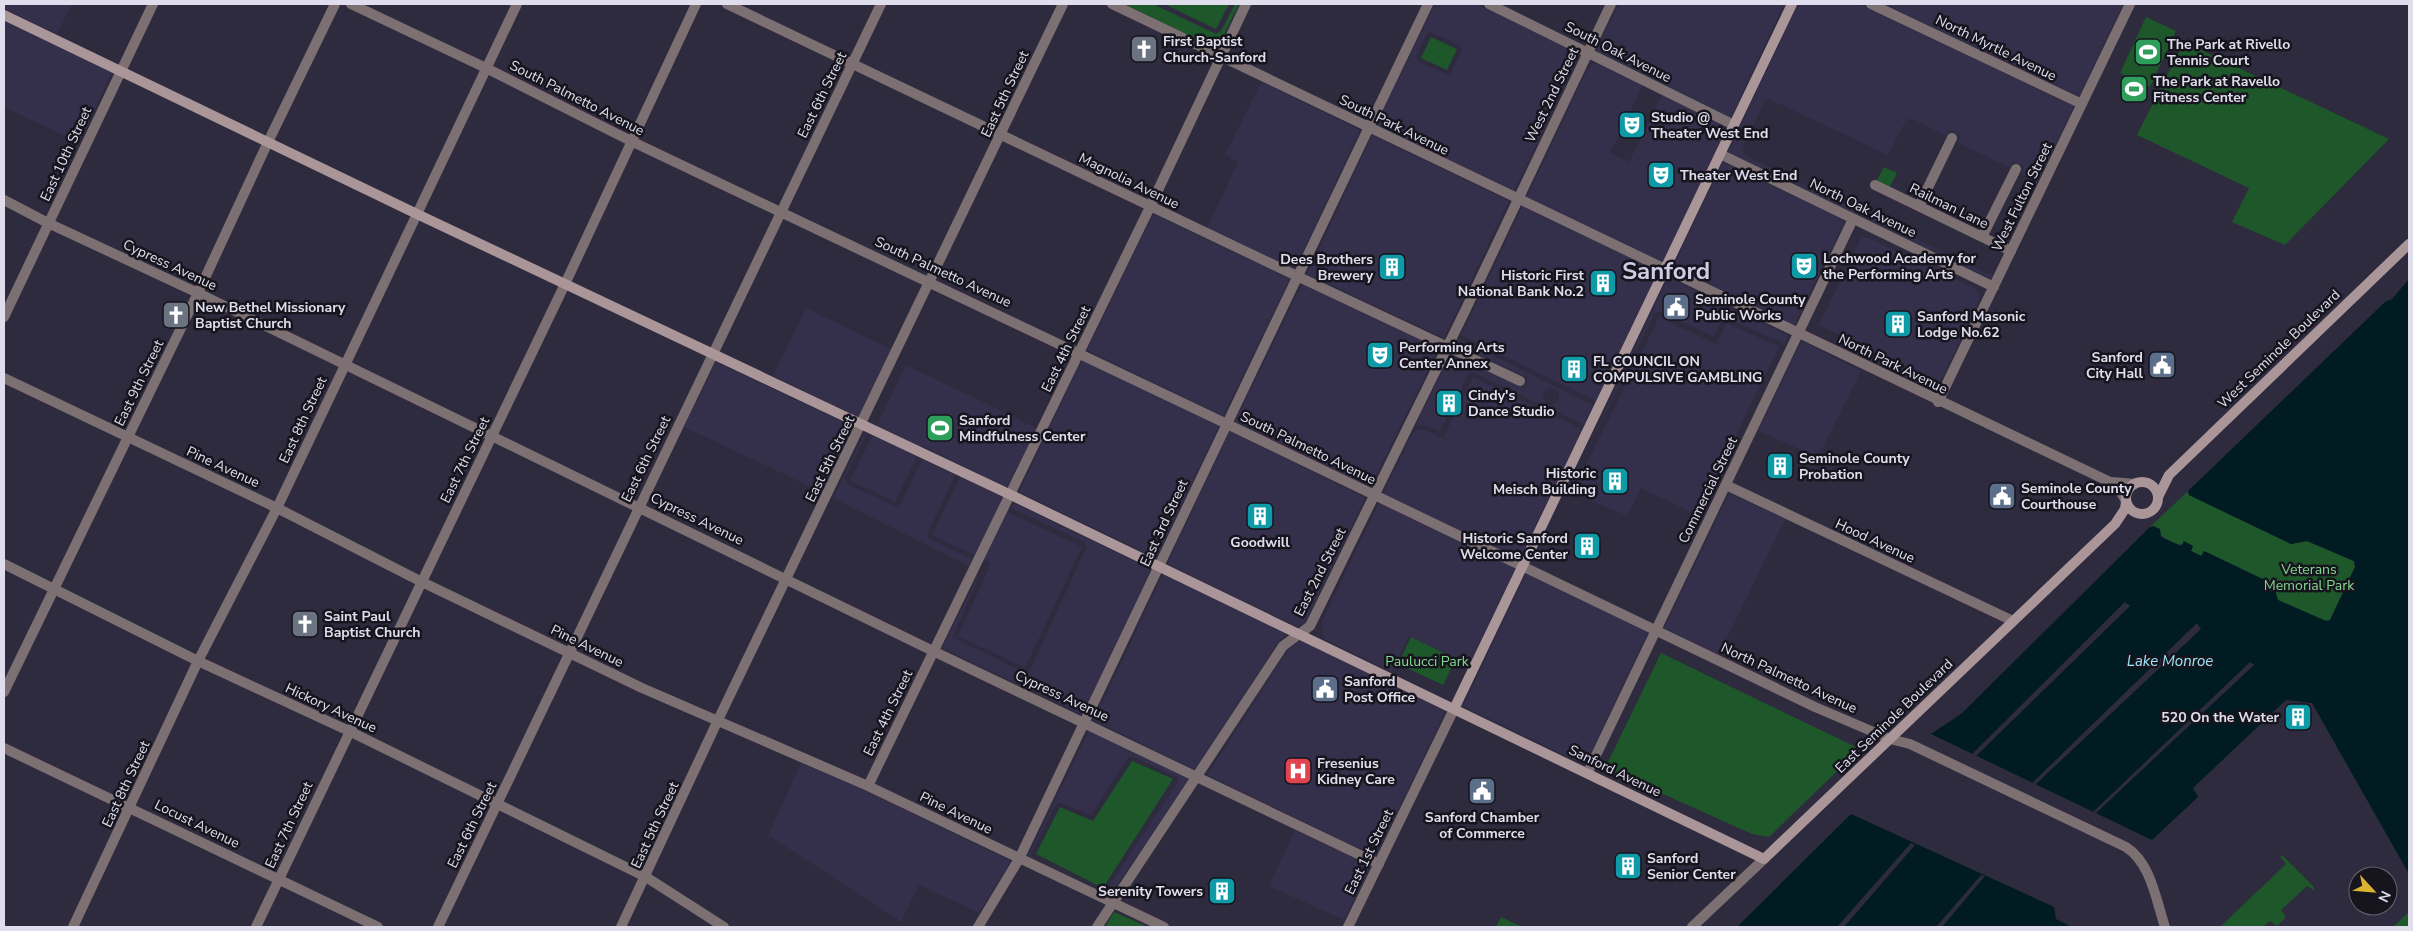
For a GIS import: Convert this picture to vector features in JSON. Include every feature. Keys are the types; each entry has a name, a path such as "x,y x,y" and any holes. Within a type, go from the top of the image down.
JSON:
{"main road":[{"path":"1454,708 1792,4"},
{"name":"Sanford Avenue","path":"4,15 417,214 1159,566 1588,772 1764,859"},
{"name":"West Seminole Boulevard","path":"2141,514 2151,511 2155,507 2169,475 2409,244"},
{"name":"West Seminole Boulevard","path":"2140,483 2169,475"},
{"path":"2141,514 2131,510 2126,502 2128,490 2140,483 2154,488 2158,497"},
{"name":"East Seminole Boulevard","path":"1764,859 2115,524 2125,509 2126,502"},
{"name":"East Seminole Boulevard","path":"2115,524 2141,514"}],"street":[{"name":"East 10th Street","path":"4,317 153,4"},
{"name":"East 9th Street","path":"4,692 198,293 335,4"},
{"name":"South Palmetto Avenue","path":"351,4 486,68 633,142 931,281 1373,496 1523,566"},
{"name":"East 8th Street","path":"73,927 198,661 277,508 516,4"},
{"name":"East 7th Street","path":"256,927 420,581 633,142 696,4"},
{"name":"Magnolia Avenue","path":"727,4 1150,207 1520,380"},
{"name":"East 6th Street","path":"438,927 638,506 881,4"},
{"name":"East 5th Street","path":"621,927 718,720 788,579 1063,4"},
{"name":"South Park Avenue","path":"1112,4 1665,269"},
{"name":"East 4th Street","path":"868,786 1150,207 1246,4"},
{"name":"East 3rd Street","path":"978,927 1020,859 1428,4"},
{"name":"South Oak Avenue","path":"1489,4 1734,125"},
{"name":"West 2nd Street","path":"1517,199 1611,4"},
{"name":"North Myrtle Avenue","path":"1871,4 2082,104"},
{"name":"West Fulton Street","path":"1938,402 2130,4"},
{"path":"1919,206 1952,138"},
{"name":"North Oak Avenue","path":"1720,154 1994,287"},
{"path":"1982,237 2016,169"},
{"name":"Railman Lane","path":"1875,185 2011,251"},
{"name":"East 2nd Street","path":"1097,927 1283,646 1310,626 1517,199"},
{"name":"Cypress Avenue","path":"4,200 48,223 492,434 934,650 1379,864"},
{"name":"Commercial Street","path":"1588,772 1853,219"},
{"name":"North Park Avenue","path":"1665,269 1938,402 2110,482"},
{"name":"Pine Avenue","path":"4,378 277,508 420,581 568,653 868,786 1164,927"},
{"path":"2110,482 2140,483"},
{"path":"2110,482 2122,494 2126,502"},
{"name":"Hood Avenue","path":"1726,485 2012,621"},
{"name":"Hickory Avenue","path":"4,564 198,661 349,731 646,877 724,927"},
{"name":"North Palmetto Avenue","path":"1523,566 1814,706 1890,739 1910,744 2135,853 2144,863 2165,927"},
{"name":"East 1st Street","path":"1348,927 1454,708"},
{"name":"Locust Avenue","path":"4,748 378,927"},
{"name":"East Seminole Boulevard","path":"1692,927 1764,859"}],"shaded area":[{"path":"4,4 72,4 57,34 4,9"},
{"path":"1435,4 1476,4 1580,54 1514,191 1376,125","holes":["1430,32 1459,45 1462,49 1450,75 1419,62 1416,58 1426,35"]},
{"path":"1619,4 1784,4 1731,118 1596,50"},
{"path":"1798,4 1858,4 2074,106 2037,183 2021,174 2024,166 2013,161 2010,168 1957,142 1960,136 1949,130 1946,136 1912,119 1907,119 1888,155 1769,99 1765,101 1742,149 1744,155 1988,274 1993,274 1991,279 1728,152"},
{"path":"1884,4 2123,4 2079,96"},
{"path":"4,21 112,72 79,143 4,107"},
{"path":"1597,63 1643,85 1610,153 1629,162 1662,95 1719,123 1724,129 1724,135 1596,401 1461,335 1586,72 1591,65"},
{"path":"1261,82 1360,130 1295,269 1207,228 1238,162 1225,155"},
{"path":"1372,135 1509,201 1444,338 1307,274"},
{"path":"1723,162 1845,221 1794,326 1673,267"},
{"path":"1153,214 1290,279 1223,416 1087,350"},
{"path":"1861,238 1869,238 1976,289 1979,293 1980,299 1940,382 1819,325"},
{"path":"1668,277 1789,336 1784,346 1781,342 1726,318 1722,320 1714,337 1661,312 1655,313 1568,490"},
{"path":"1302,284 1439,348 1370,488 1235,421"},
{"path":"806,308 891,349 858,417 773,376"},
{"path":"1659,317 1716,344 1727,323 1779,347 1697,515 1641,488 1628,516 1572,493"},
{"path":"1458,338 1593,405 1584,425 1472,372 1468,375 1440,432 1424,425 1416,425 1450,354 1523,388 1528,378 1455,344","holes":["1552,388 1558,392 1559,399 1556,403 1550,405 1545,402 1542,394 1547,389"]},
{"path":"1801,341 1861,371 1818,457 1758,431"},
{"path":"1082,360 1219,426 1156,558 1019,492"},
{"path":"716,362 853,427 822,492 684,427"},
{"path":"906,365 1037,428 997,507 1082,547 1025,668 958,636 991,563 932,535 965,467 922,446 895,502 850,481"},
{"path":"1473,377 1582,429 1469,665 1409,636 1392,672 1324,639 1321,623 1411,436 1417,430 1422,429 1443,438"},
{"path":"1230,431 1365,498 1305,622 1298,627 1167,564"},
{"path":"865,432 867,433 845,478 846,483 896,507 900,505 922,459 955,475 927,535 930,539 972,559 969,566 833,498"},
{"path":"1729,493 1785,519 1719,655 1664,628"},
{"path":"1014,503 1151,569 1083,715 942,648 984,564 953,637 1023,672 1030,670 1087,546 1084,542 1011,508"},
{"path":"1163,574 1288,634 1278,642 1195,770 1094,720"},
{"path":"1526,574 1648,632 1585,765 1463,706"},
{"path":"1301,640 1446,711 1375,856 1207,775 1288,650"},
{"path":"1089,730 1189,779 1111,895 1105,892 1178,782 1178,778 1134,757 1128,757 1091,815 1061,803 1055,805 1031,854 1034,859 1028,856"},
{"path":"801,763 866,791 1011,861 979,913 919,885 901,922 768,835"},
{"path":"1295,830 1371,866 1344,920 1269,886"}],"green space":[{"path":"1124,4 1153,4 1216,34 1221,31 1235,4 1239,4 1217,49"},
{"path":"1164,4 1229,4 1216,29"},
{"name":"The Park at Rivello Tennis Court","path":"2146,17 2176,31 2150,87 2120,73"},
{"path":"1431,37 1457,49 1447,70 1421,58"},
{"path":"2184,42 2389,139 2285,245 2232,222 2249,188 2137,135"},
{"path":"1884,167 1897,173 1888,190 1875,184"},
{"name":"Veterans Memorial Park","path":"2188,491 2189,495 2291,544 2307,541 2354,561 2355,567 2330,620 2326,621 2278,600 2273,584 2204,551 2202,556 2191,551 2193,546 2176,543 2161,535 2153,526 2149,528"},
{"name":"Paulucci Park","path":"1411,637 1456,659 1443,685 1398,664"},
{"path":"1661,653 1860,749 1769,837 1752,834 1605,768"},
{"path":"1132,761 1173,779 1103,888 1036,854 1060,807 1093,821"},
{"path":"2282,855 2313,886 2315,891 2307,886 2281,910 2286,917 2277,926 2270,921 2263,927 2220,927 2286,864 2280,857"},
{"path":"1114,912 1148,927 1105,927"},
{"path":"2409,912 2409,927 2393,927"},
{"path":"1501,917 1522,927 1496,927"}],"water":[{"name":"Lake Monroe","path":"2409,279 2409,874 2312,703 2286,700 2193,788 2198,797 2152,840 1931,734 1961,714 2153,526 2160,529 2161,537 2181,546 2184,541 2193,546 2191,551 2201,556 2204,551 2273,584 2278,600 2326,621 2330,620 2355,567 2354,561 2307,541 2291,544 2189,495 2188,491 2385,302 2392,299"},
{"path":"1851,814 2054,907 2056,919 2072,927 1737,927"}],"pier":[{"path":"2125,602 2130,606 1976,756 1972,754"},
{"path":"2197,623 2201,629 2036,784 2032,783"},
{"path":"2250,662 2254,665 2096,813 2093,812"},
{"path":"1911,843 1915,845 1844,927 1837,927"},
{"path":"1981,875 1985,876 1942,927 1936,927"}],"place":[{"name":"First Baptist Church-Sanford","path":"1144,49"},
{"name":"The Park at Rivello Tennis Court","path":"2148,52"},
{"name":"The Park at Ravello Fitness Center","path":"2134,89"},
{"name":"Studio @ Theater West End","path":"1632,125"},
{"name":"Theater West End","path":"1661,175"},
{"name":"Lochwood Academy for the Performing Arts","path":"1804,266"},
{"name":"Dees Brothers Brewery","path":"1392,267"},
{"name":"Historic First National Bank No.2","path":"1603,283"},
{"name":"Seminole County Public Works","path":"1676,307"},
{"name":"New Bethel Missionary Baptist Church","path":"176,315"},
{"name":"Sanford Masonic Lodge No.62","path":"1898,324"},
{"name":"Performing Arts Center Annex","path":"1380,355"},
{"name":"Sanford City Hall","path":"2162,365"},
{"name":"FL COUNCIL ON COMPULSIVE GAMBLING","path":"1574,369"},
{"name":"Cindy's Dance Studio","path":"1449,403"},
{"name":"Sanford Mindfulness Center","path":"940,428"},
{"name":"Seminole County Probation","path":"1780,466"},
{"name":"Historic Meisch Building","path":"1615,481"},
{"name":"Seminole County Courthouse","path":"2002,496"},
{"name":"Goodwill","path":"1260,516"},
{"name":"Historic Sanford Welcome Center","path":"1587,546"},
{"name":"Saint Paul Baptist Church","path":"305,624"},
{"name":"Sanford Post Office","path":"1325,689"},
{"name":"520 On the Water","path":"2298,717"},
{"name":"Fresenius Kidney Care","path":"1298,771"},
{"name":"Sanford Chamber of Commerce","path":"1482,791"},
{"name":"Sanford Senior Center","path":"1628,866"},
{"name":"Serenity Towers","path":"1222,891"}],"district":[{"name":"Sanford","path":"1666,271"}]}
